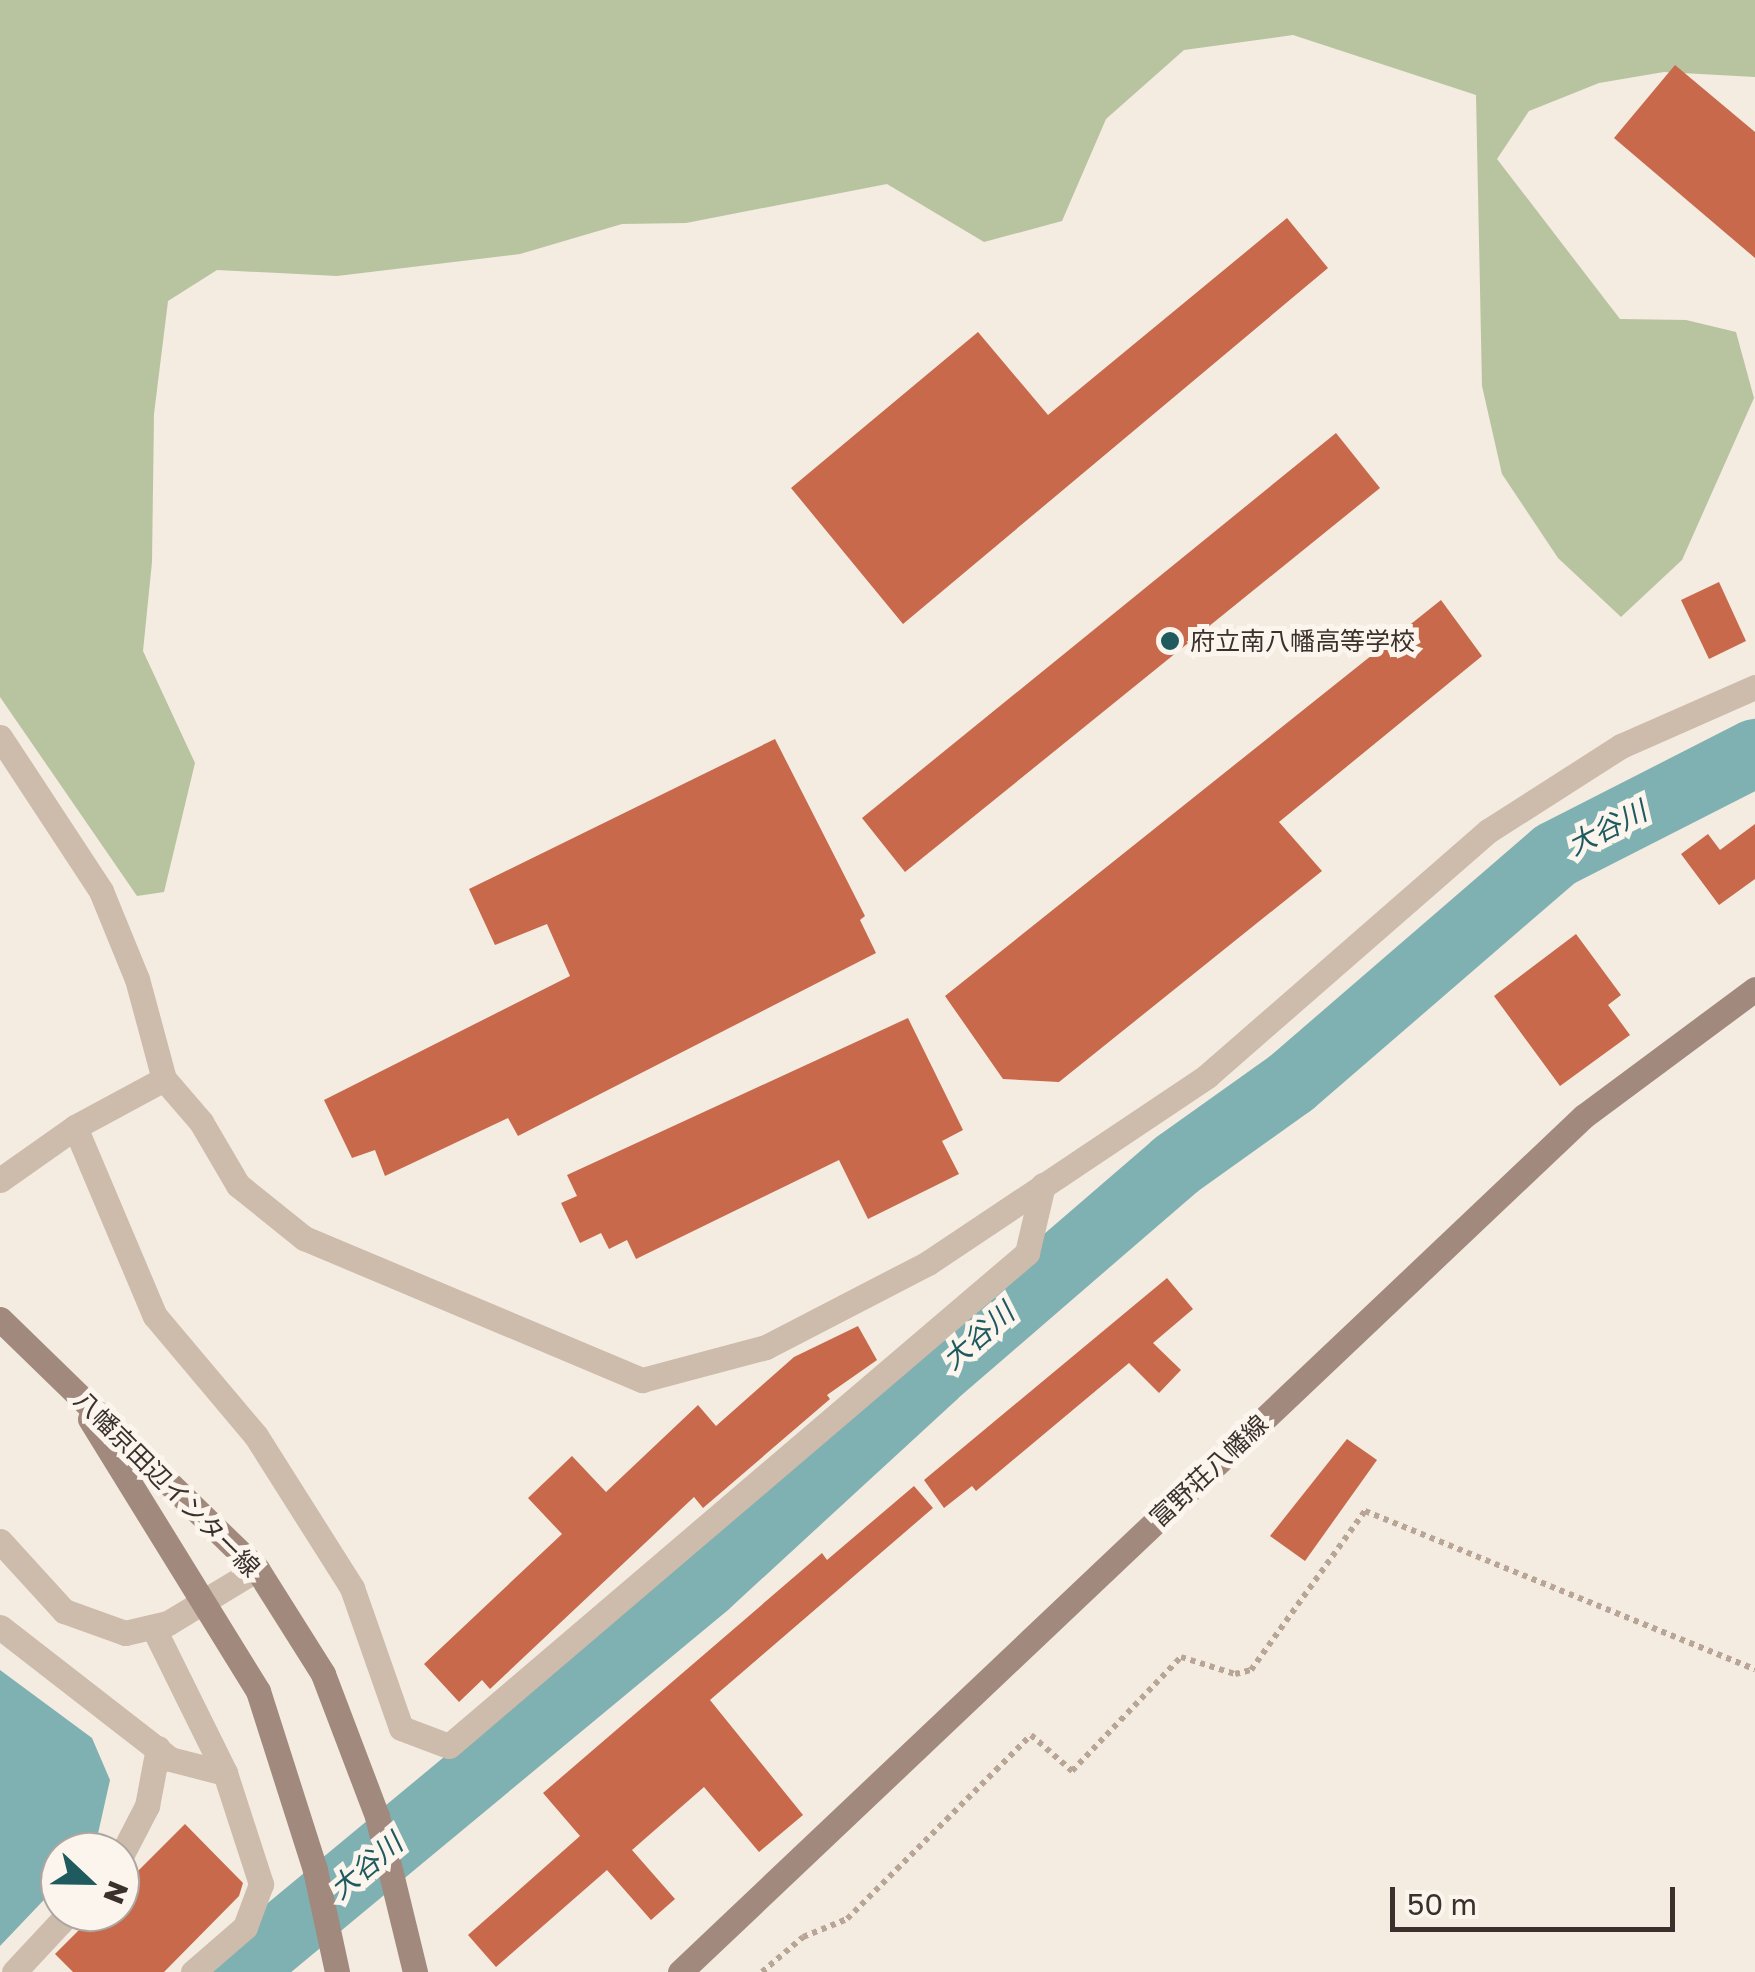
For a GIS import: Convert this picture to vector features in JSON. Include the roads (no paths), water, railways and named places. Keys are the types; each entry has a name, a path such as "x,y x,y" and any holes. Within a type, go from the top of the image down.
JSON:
{"main road":[{"name":"富野荘八幡線","path":"680,1972 1584,1116 1755,988"},
{"name":"八幡京田辺インター線","path":"0,1319 256,1569 322,1674 377,1816 401,1900 415,1972"},
{"name":"八幡京田辺インター線","path":"68,1386 258,1691 315,1870 336,1964"}],"street":[{"path":"0,737 101,891 137,979 164,1079 201,1122 238,1185 304,1238 642,1380 766,1346 928,1263 1206,1076 1488,831 1621,746 1755,688"},
{"path":"0,1180 75,1127 164,1079"},
{"path":"75,1127 156,1316 256,1436 352,1588 401,1728 449,1746 1028,1253 1043,1185"},
{"path":"0,1541 64,1611 125,1633 153,1627 204,1605 256,1569"},
{"path":"0,1627 170,1759 225,1773"},
{"path":"153,1627 225,1773 261,1884 246,1927 193,1972"},
{"path":"134,1832 147,1806 158,1748"},
{"path":"14,1972 51,1932"}],"water":[{"path":"0,1670 92,1738 110,1780 98,1832 40,1832 40,1904 0,1946"}],"waterway":[{"name":"大谷川","path":"238,1972 706,1584 934,1374 1176,1165 1291,1083 1555,855 1755,753"}],"place":[{"name":"府立南八幡高等学校","path":"1170,641"}]}
